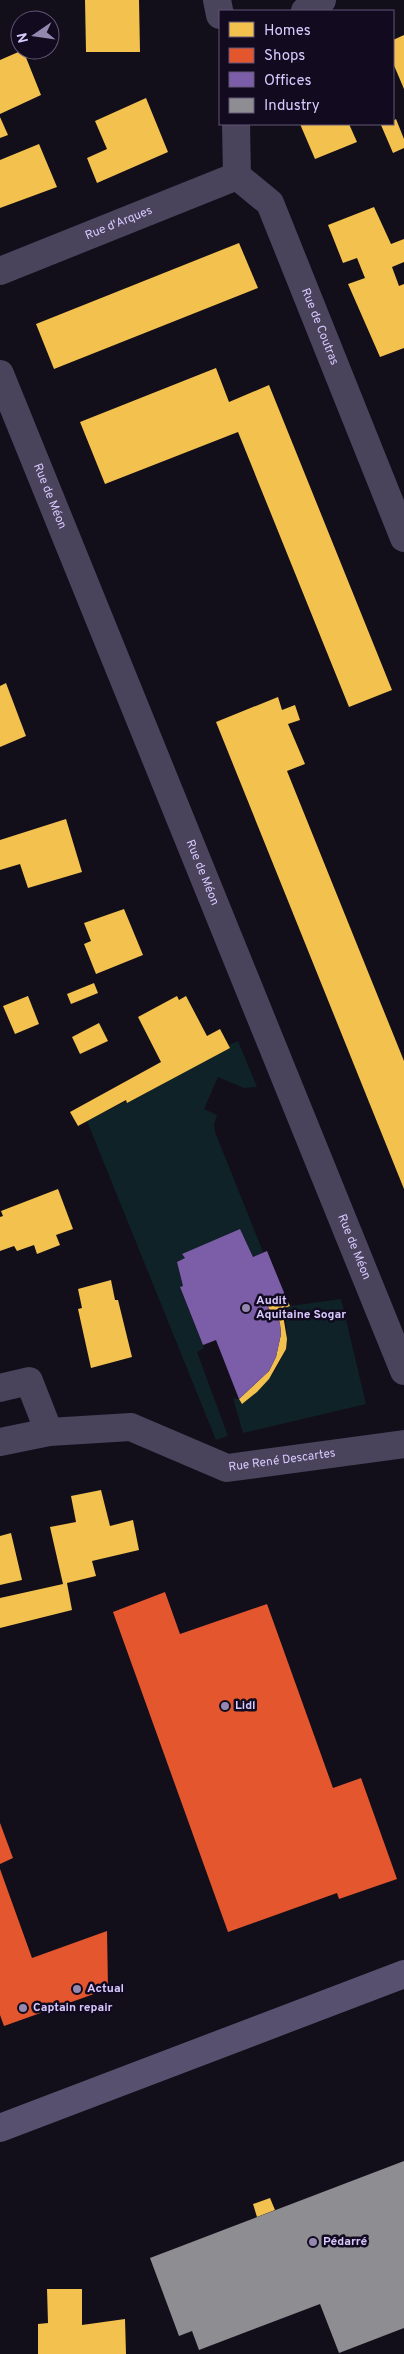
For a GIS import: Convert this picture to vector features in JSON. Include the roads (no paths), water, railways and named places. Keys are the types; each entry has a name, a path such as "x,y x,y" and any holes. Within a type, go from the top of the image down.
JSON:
{"main road":[{"path":"0,2128 404,1974"}],"street":[{"path":"307,10 322,0"},
{"path":"236,125 237,176"},
{"name":"Rue d'Arques","path":"0,271 237,176"},
{"name":"Rue de Coutras","path":"237,176 270,203 404,538"},
{"name":"Rue de Méon","path":"0,374 404,1371"},
{"path":"0,1388 29,1381 49,1432"},
{"name":"Rue René Descartes","path":"0,1442 49,1432 131,1427 227,1468 404,1444"}],"place":[{"name":"Audit Aquitaine Sogar","path":"246,1308"},
{"name":"Lidl","path":"225,1706"},
{"name":"Actual","path":"77,1989"},
{"name":"Captain repair","path":"23,2008"},
{"name":"Pédarré","path":"313,2242"}]}
